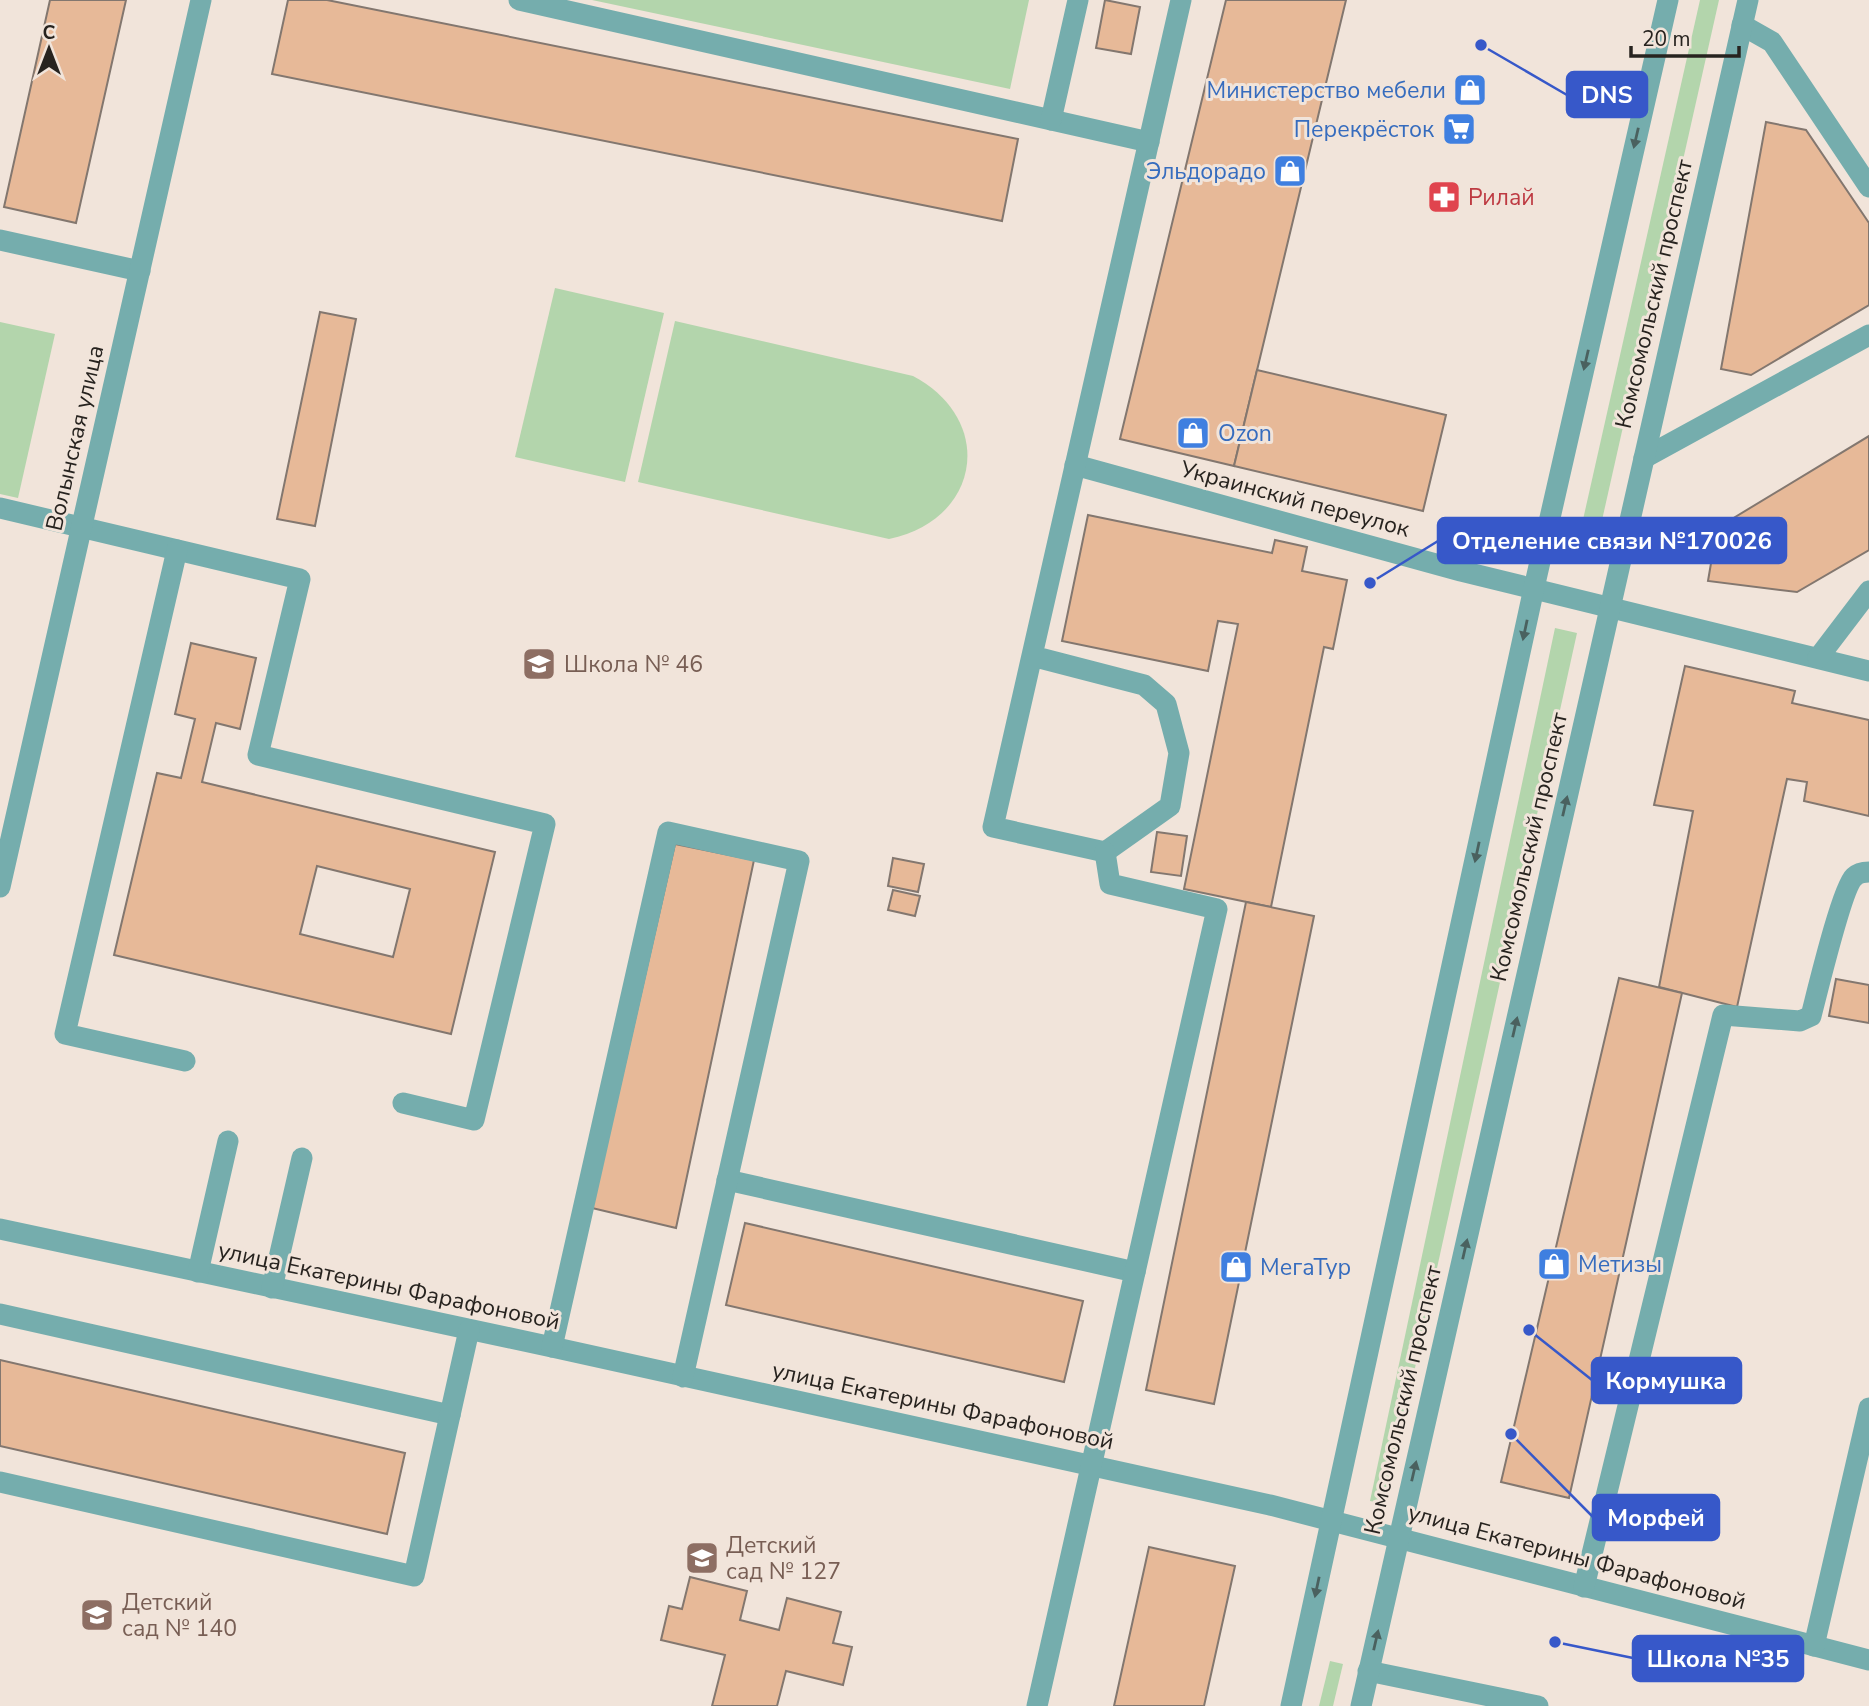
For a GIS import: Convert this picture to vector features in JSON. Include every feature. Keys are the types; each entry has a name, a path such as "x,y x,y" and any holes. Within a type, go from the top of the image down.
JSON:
{"street":[{"name":"Волынская улица","path":"0,887 201,0"},
{"path":"519,0 1149,142"},
{"path":"1051,120 1078,0"},
{"path":"1032,656 1144,685 1166,704 1179,753 1170,806 1105,852 993,827 1181,0"},
{"name":"Комсомольский проспект","path":"1291,1706 1534,589 1668,0"},
{"name":"Комсомольский проспект","path":"1361,1706 1748,0"},
{"path":"1742,25 1772,42 1869,187"},
{"path":"0,240 140,271"},
{"path":"1644,458 1869,335"},
{"name":"Украинский переулок","path":"1075,465 1461,572 1869,671"},
{"path":"0,508 300,579 258,755 545,824 474,1120 403,1103"},
{"path":"177,550 65,1034 185,1061"},
{"path":"1818,658 1869,591"},
{"path":"552,1348 668,832 799,861 683,1377"},
{"path":"1037,1706 1217,909 1110,884 1105,852"},
{"path":"1584,1587 1723,1015 1800,1021 1811,1016 1852,878 1862,872 1869,872"},
{"path":"198,1272 228,1142"},
{"path":"272,1288 302,1158"},
{"path":"727,1180 1135,1272"},
{"name":"улица Екатерины Фарафоновой","path":"0,1229 1091,1465 1332,1521 1869,1660"},
{"path":"0,1314 450,1415"},
{"path":"0,1482 414,1576 469,1330"},
{"path":"1814,1646 1869,1408"},
{"path":"1368,1671 1516,1704 1538,1706"}],"green space":[{"path":"592,0 1029,0 1010,89"},
{"path":"1700,0 1719,0 1598,538 1580,533"},
{"path":"555,288 664,313 625,482 515,457"},
{"path":"675,321 913,376 940,395 957,417 966,442 967,467 959,491 943,512 920,528 889,539 638,482"},
{"path":"0,322 55,334 18,498 0,494"},
{"path":"1555,628 1577,633 1385,1504 1370,1501"},
{"path":"1330,1661 1343,1664 1333,1706 1319,1706"}],"building":[{"path":"50,0 126,0 76,223 4,207"},
{"path":"288,0 327,0 1018,139 1002,221 272,74"},
{"path":"1105,0 1140,7 1131,54 1096,48"},
{"path":"1226,0 1346,0 1234,466 1120,439"},
{"path":"1766,122 1806,130 1869,223 1869,305 1751,375 1721,369"},
{"path":"320,312 356,319 315,526 277,519"},
{"path":"1257,370 1446,415 1423,511 1234,466"},
{"path":"1869,436 1869,550 1797,592 1708,581 1717,528"},
{"path":"1088,515 1272,553 1275,540 1307,547 1302,571 1347,580 1333,649 1324,647 1271,907 1184,889 1238,624 1218,621 1208,671 1062,641"},
{"path":"191,643 256,658 240,729 216,723 202,782 495,852 451,1034 114,955 157,773 181,778 195,719 175,714","holes":["317,866 410,889 393,957 300,934"]},
{"path":"1685,666 1795,691 1792,703 1869,720 1869,816 1804,801 1807,782 1787,779 1737,1007 1659,987 1693,811 1654,805"},
{"path":"1157,832 1187,836 1181,876 1151,872"},
{"path":"675,844 754,860 676,1228 592,1208"},
{"path":"893,858 924,864 918,892 888,886"},
{"path":"893,890 920,896 915,916 888,910"},
{"path":"1246,902 1314,916 1214,1404 1146,1390"},
{"path":"1619,978 1682,993 1569,1498 1501,1482"},
{"path":"1836,979 1869,985 1869,1023 1829,1016"},
{"path":"745,1223 1083,1301 1064,1382 726,1305"},
{"path":"0,1360 405,1453 387,1534 0,1446"},
{"path":"1149,1547 1235,1566 1204,1706 1114,1706"},
{"path":"690,1577 747,1591 740,1620 779,1630 787,1598 841,1612 833,1643 852,1647 843,1685 786,1671 777,1706 712,1706 725,1655 661,1640 669,1606 682,1609"}],"place":[{"name":"DNS","path":"1481,45"},
{"name":"Министерство мебели","path":"1470,90"},
{"name":"Перекрёсток","path":"1459,129"},
{"name":"Эльдорадо","path":"1290,171"},
{"name":"Рилай","path":"1444,197"},
{"name":"Ozon","path":"1193,433"},
{"name":"Отделение связи №170026","path":"1370,583"},
{"name":"Школа № 46","path":"539,664"},
{"name":"Метизы","path":"1554,1264"},
{"name":"МегаТур","path":"1236,1267"},
{"name":"Кормушка","path":"1529,1330"},
{"name":"Морфей","path":"1511,1434"},
{"name":"Детский сад № 127","path":"702,1558"},
{"name":"Детский сад № 140","path":"97,1615"},
{"name":"Школа №35","path":"1555,1642"}]}
